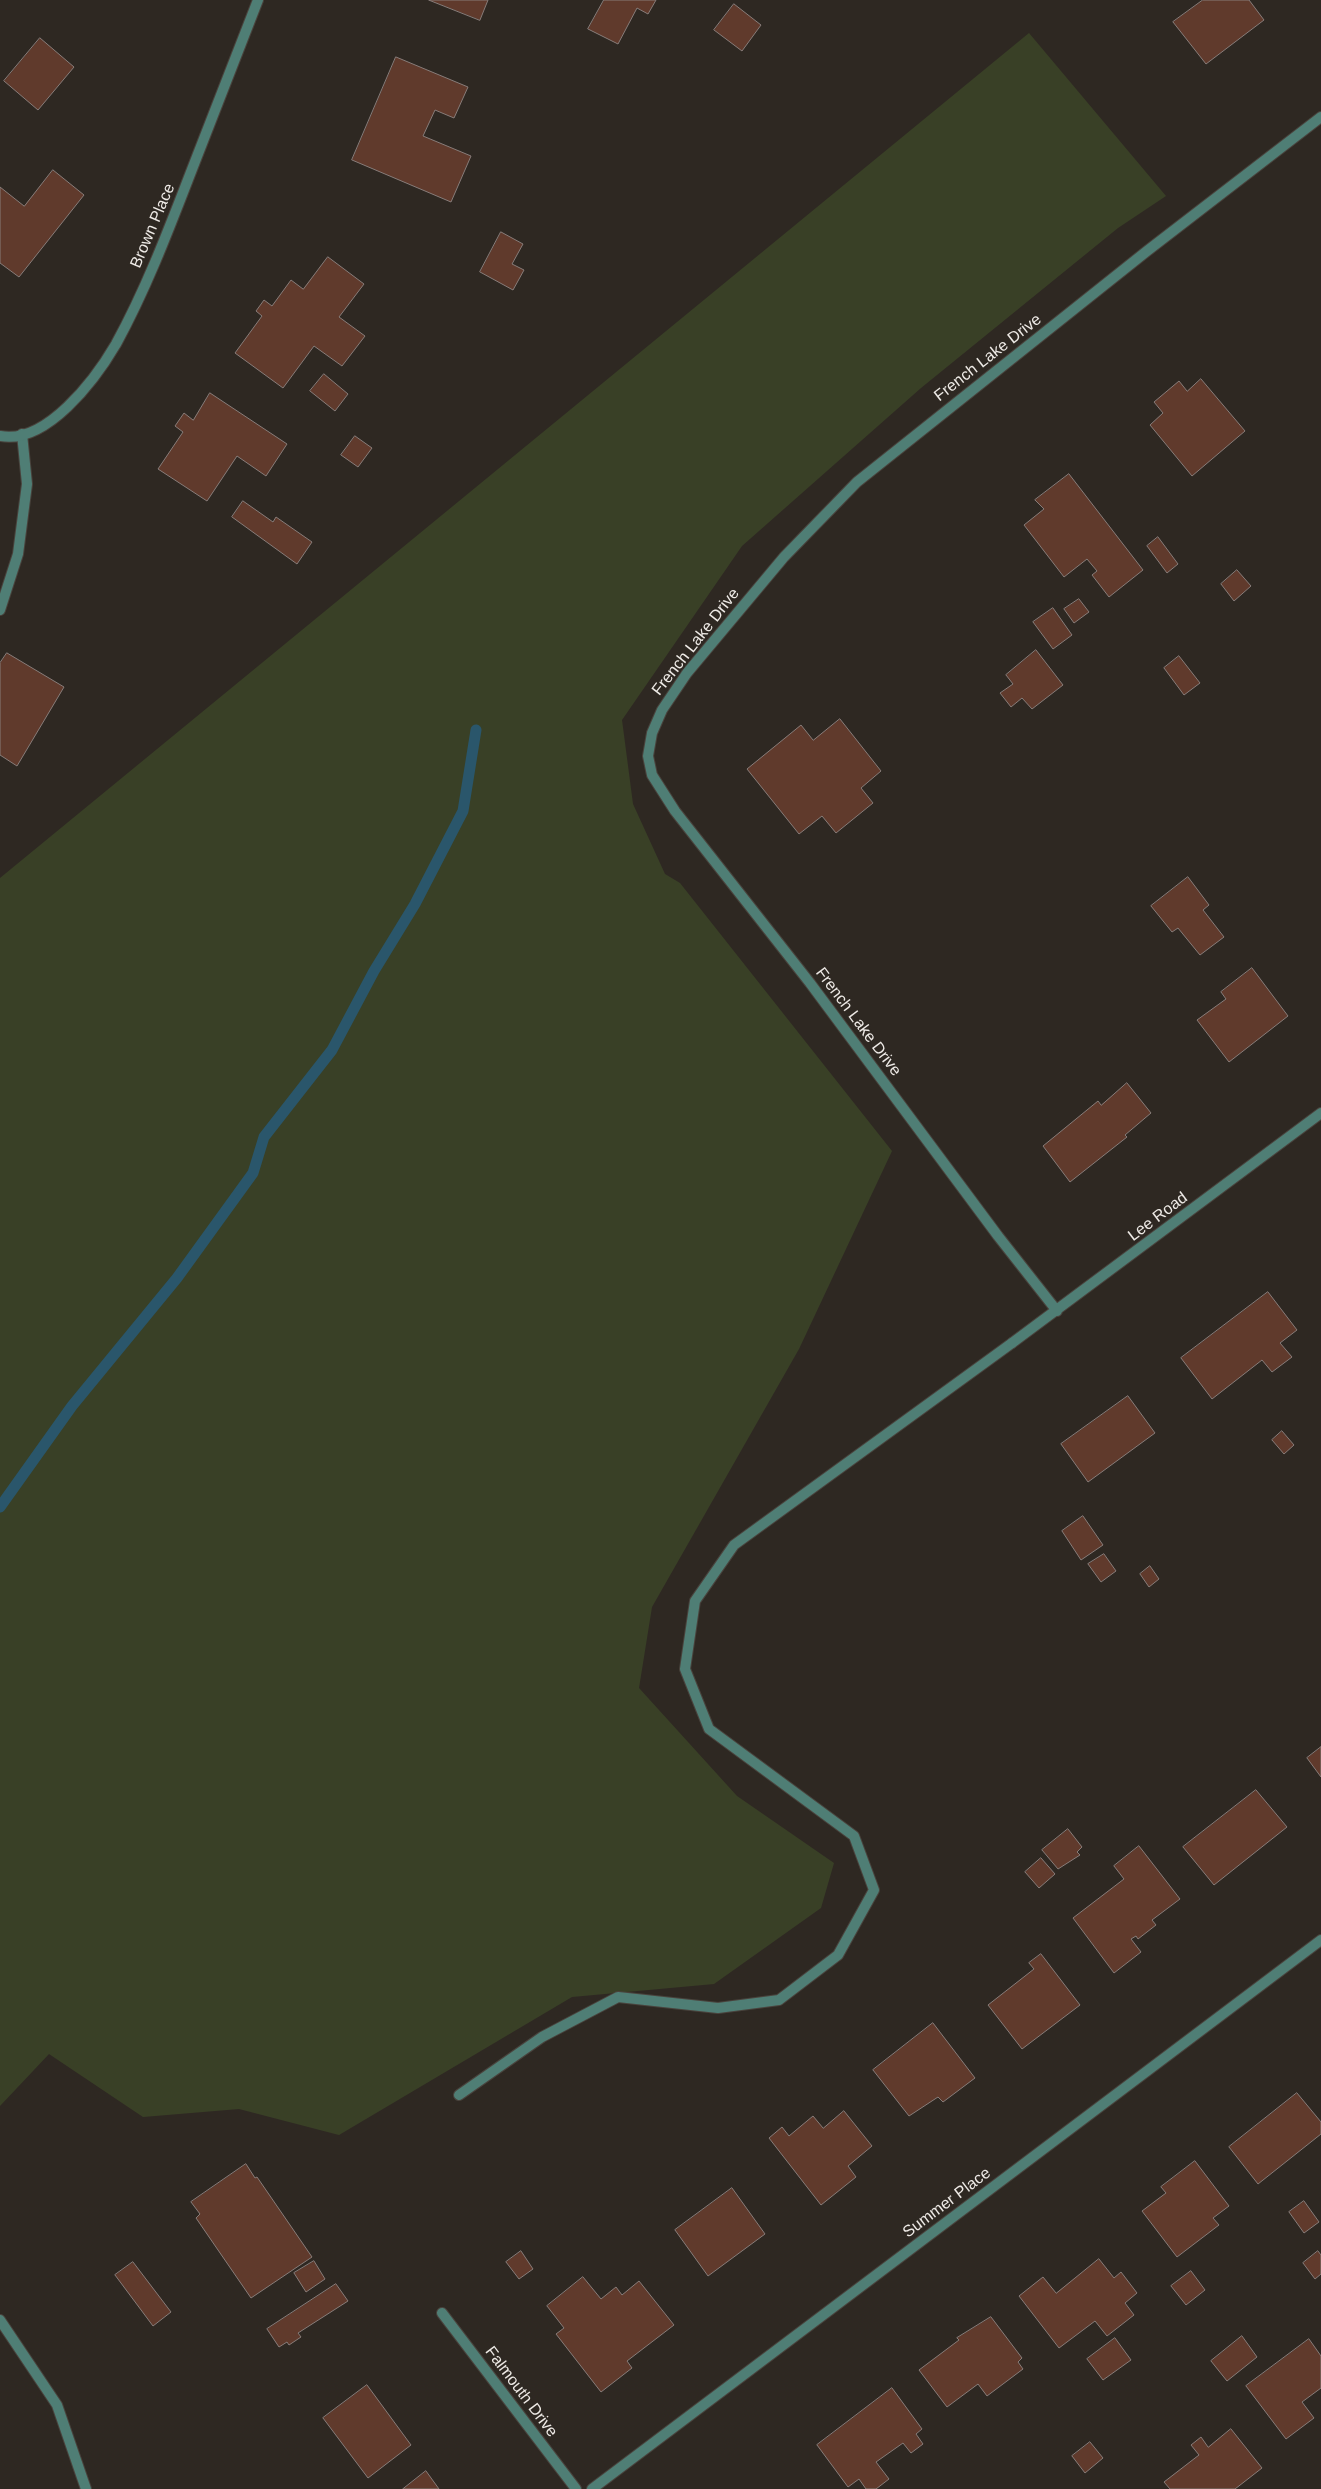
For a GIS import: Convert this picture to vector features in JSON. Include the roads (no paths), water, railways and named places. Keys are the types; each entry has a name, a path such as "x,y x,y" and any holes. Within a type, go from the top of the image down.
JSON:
{"street":[{"name":"Brown Place","path":"26,434 55,418 81,394 115,345 161,250 258,0"},
{"name":"French Lake Drive","path":"1057,1311 998,1236 810,983 675,811 652,775 648,756 652,733 662,710 687,673 784,557 857,482 1147,251 1321,117"},
{"path":"0,436 8,438 26,434 27,484 20,546 0,610"},
{"name":"Lee Road","path":"459,2095 542,2038 618,1997 718,2008 779,2000 838,1955 874,1890 854,1836 709,1729 685,1669 695,1601 734,1545 1057,1311 1321,1113"},
{"name":"Summer Place","path":"592,2489 1321,1940"},
{"name":"Falmouth Drive","path":"442,2313 576,2489"},
{"path":"0,2320 57,2405 86,2489"}],"waterway":[{"path":"0,1507 72,1406 177,1278 253,1173 264,1137 332,1050 374,971 415,904 463,811 476,730"}]}
